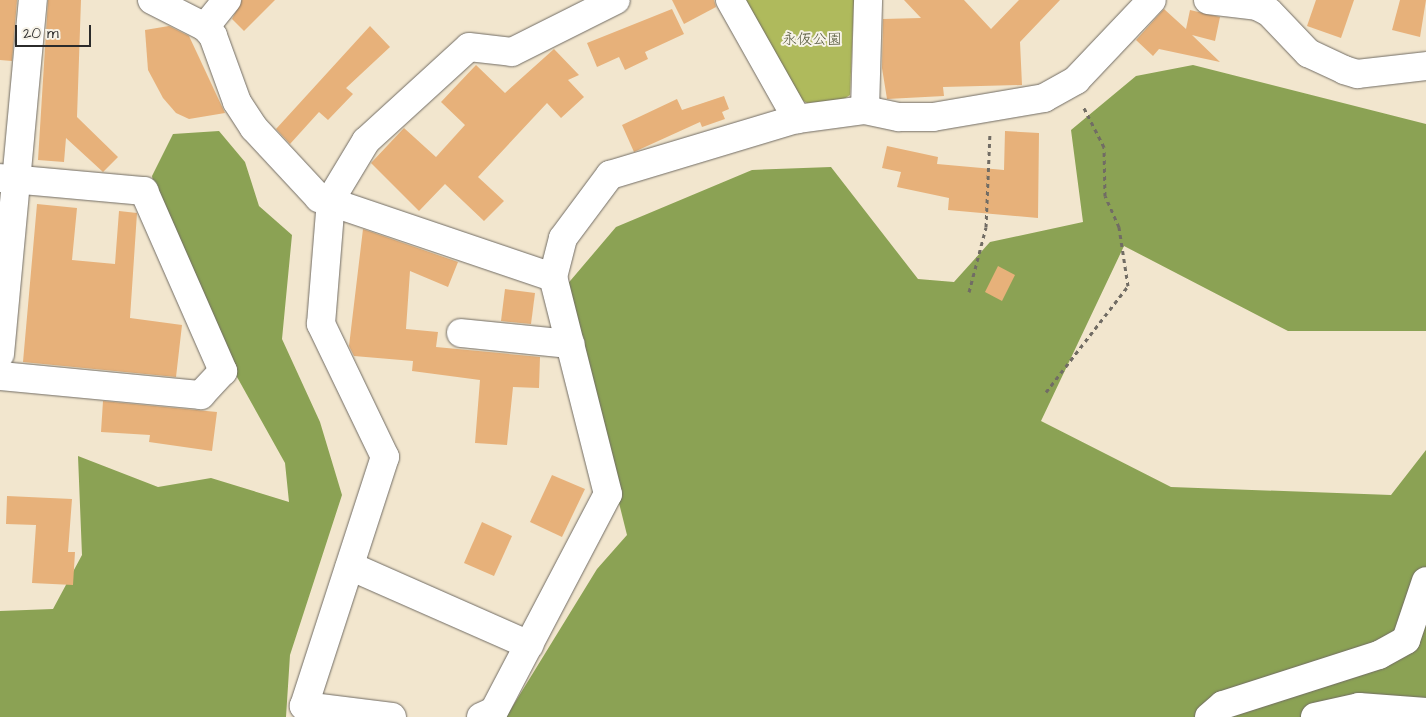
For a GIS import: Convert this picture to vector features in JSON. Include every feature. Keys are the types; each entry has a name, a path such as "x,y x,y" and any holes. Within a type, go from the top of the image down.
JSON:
{"street":[{"path":"0,354 8,179 33,0"},
{"path":"152,0 205,27 213,36 237,102 254,128 301,183 320,198 330,199 553,277"},
{"path":"205,27 227,0"},
{"path":"392,717 304,706 385,457 321,324 330,199 366,141 469,47 512,52 616,0"},
{"path":"730,0 797,119"},
{"path":"865,110 868,0"},
{"path":"481,717 494,711 608,494 553,277 563,238 610,175 797,119 865,110 900,117 991,109 1044,98 1067,88 1152,0"},
{"path":"1208,0 1263,9 1308,53 1357,74 1426,66"},
{"path":"0,376 201,395 223,371 144,191 8,179"},
{"path":"461,332 570,344"},
{"path":"350,566 529,645"},
{"path":"1209,717 1224,705 1379,655 1406,640 1426,581"},
{"path":"1315,717 1359,707 1426,712"}],"path":[{"path":"1046,392 1128,286 1119,227 1105,196 1104,147 1077,92 1067,88"},
{"path":"969,292 986,227 991,109"}],"green space":[{"name":"永仮公園","path":"743,0 854,0 850,95 841,101 807,103 796,97"},
{"path":"1193,65 1426,124 1426,331 1288,331 1124,246 1041,421 1171,487 1391,495 1426,450 1426,717 506,717 597,569 627,535 565,287 616,227 752,170 831,167 918,279 954,282 990,242 1083,222 1071,130 1136,76"},
{"path":"219,131 245,162 259,206 292,235 282,339 320,422 342,495 290,655 286,717 0,717 0,611 53,609 82,555 78,456 158,487 211,478 289,502 285,463 165,248 152,176 173,134"}],"building":[{"path":"0,0 17,0 12,61 0,60"},
{"path":"48,0 81,0 77,117 118,157 103,172 66,138 64,162 38,160"},
{"path":"242,0 275,0 244,31 232,19"},
{"path":"672,0 714,0 716,7 684,24"},
{"path":"904,0 964,0 991,29 1019,0 1060,0 1020,42 1022,85 943,87 944,96 887,99 882,68 883,19 921,18"},
{"path":"1316,0 1354,0 1341,38 1307,26"},
{"path":"1400,0 1426,0 1420,37 1392,30"},
{"path":"672,9 684,34 645,52 648,59 625,70 619,57 597,67 587,43"},
{"path":"1164,9 1186,29 1190,10 1220,17 1215,41 1192,35 1220,62 1159,49 1153,56 1136,40"},
{"path":"169,26 189,36 225,113 189,119 176,113 163,98 148,70 145,30"},
{"path":"370,26 390,47 346,88 353,94 328,120 319,112 290,144 276,129"},
{"path":"554,49 579,75 568,80 584,97 561,118 547,103 478,177 504,201 484,221 445,184 419,211 371,163 404,128 436,157 465,125 441,102 476,65 505,93"},
{"path":"724,96 729,109 722,112 725,119 702,127 700,122 634,152 622,125 677,99 682,110"},
{"path":"1005,131 1039,133 1038,218 948,210 949,198 897,187 901,172 882,168 887,146 938,157 937,164 1004,170"},
{"path":"37,204 77,208 72,260 115,264 119,211 137,213 130,318 182,325 176,377 23,362"},
{"path":"363,229 458,262 448,287 410,271 406,329 438,332 436,347 540,357 539,388 513,387 507,445 475,443 480,380 412,371 413,361 354,356 349,346"},
{"path":"998,266 1015,275 1002,301 985,292"},
{"path":"505,289 535,293 531,324 501,321"},
{"path":"103,401 217,412 212,451 149,442 150,435 101,432"},
{"path":"552,475 585,489 562,537 530,522"},
{"path":"7,496 72,499 68,552 75,552 73,585 32,583 36,525 6,524"},
{"path":"482,522 512,536 494,576 464,563"}]}
